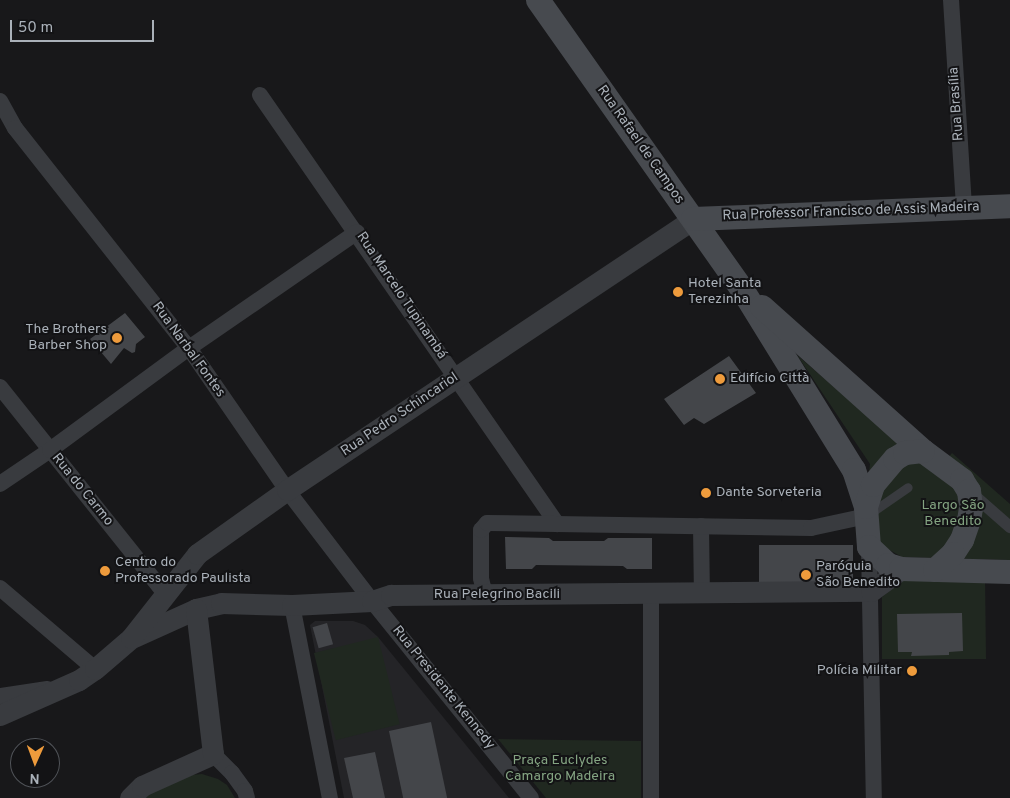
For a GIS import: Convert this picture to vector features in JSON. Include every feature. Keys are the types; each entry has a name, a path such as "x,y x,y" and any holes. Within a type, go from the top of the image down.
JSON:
{"main road":[{"name":"Rua Rafael de Campos","path":"538,0 742,289"},
{"name":"Rua Professor Francisco de Assis Madeira","path":"693,219 1010,206"},
{"path":"742,289 923,451 962,480 969,491 972,508 962,540 953,554 935,570"},
{"path":"742,289 854,470 866,512 869,547 888,565 901,569 1010,572"},
{"path":"866,512 873,485 895,460 905,454 923,451"}],"street":[{"name":"Rua Brasília","path":"951,0 964,208"},
{"name":"Rua Marcelo Tupinambá","path":"260,95 357,232 557,524"},
{"name":"Rua Narbal Fontes","path":"0,101 16,128 189,348 287,490 372,601"},
{"name":"Rua Pedro Schincariol","path":"131,638 197,554 287,490 693,219"},
{"path":"0,484 50,450 189,348 357,232"},
{"name":"Rua do Carmo","path":"0,387 165,594"},
{"path":"969,491 1010,527"},
{"path":"489,596 483,587 481,578 481,530 483,526 492,522 811,528 866,512"},
{"path":"701,526 702,594"},
{"path":"869,547 874,798"},
{"path":"871,591 901,569"},
{"path":"0,588 96,669"},
{"name":"Rua Pelegrino Bacili","path":"131,638 196,609 222,603 292,605 356,600 372,601 391,595 489,596 871,591"},
{"path":"651,594 651,798"},
{"name":"Rua Presidente Kennedy","path":"372,601 531,798"},
{"path":"292,605 330,798"},
{"path":"196,609 213,754 232,773 245,791 247,798"},
{"path":"0,715 79,680 96,669 131,638"},
{"path":"0,696 62,687"},
{"path":"130,798 142,786 213,754"}],"lane":[{"path":"866,512 908,487"}],"shaded area":[{"path":"315,621 353,621 365,625 378,637 509,798 344,798 310,625"}],"green space":[{"name":"Largo São Benedito","path":"797,355 934,474 952,453 1010,504 1010,560 902,557 879,544 868,483 870,464"},
{"path":"904,578 985,578 986,659 882,659 882,597"},
{"path":"378,637 400,724 336,740 314,653"},
{"name":"Praça Euclydes Camargo Madeira","path":"498,739 641,741 641,798 546,798"},
{"path":"202,774 218,779 227,785 235,798 144,798 150,792 192,775"}],"building":[{"name":"The Brothers Barber Shop","path":"125,313 145,337 136,344 135,352 132,353 124,348 111,364 90,339"},
{"name":"Edifício Città","path":"729,356 756,393 704,424 694,418 684,425 664,399"},
{"path":"505,537 549,538 553,541 604,541 608,538 652,538 652,569 627,569 623,566 536,565 532,569 506,569"},
{"name":"Paróquia São Benedito","path":"759,545 853,545 853,584 759,584"},
{"path":"962,613 963,651 949,652 949,655 911,656 912,652 898,652 897,614"},
{"path":"327,623 333,644 319,648 313,627"},
{"path":"431,722 447,798 403,798 389,731"},
{"path":"375,752 385,798 353,798 344,758"}],"place":[{"name":"Hotel Santa Terezinha","path":"678,292"},
{"name":"The Brothers Barber Shop","path":"117,338"},
{"name":"Edifício Città","path":"720,379"},
{"name":"Dante Sorveteria","path":"706,493"},
{"name":"Centro do Professorado Paulista","path":"105,571"},
{"name":"Paróquia São Benedito","path":"806,575"},
{"name":"Polícia Militar","path":"912,671"}]}
